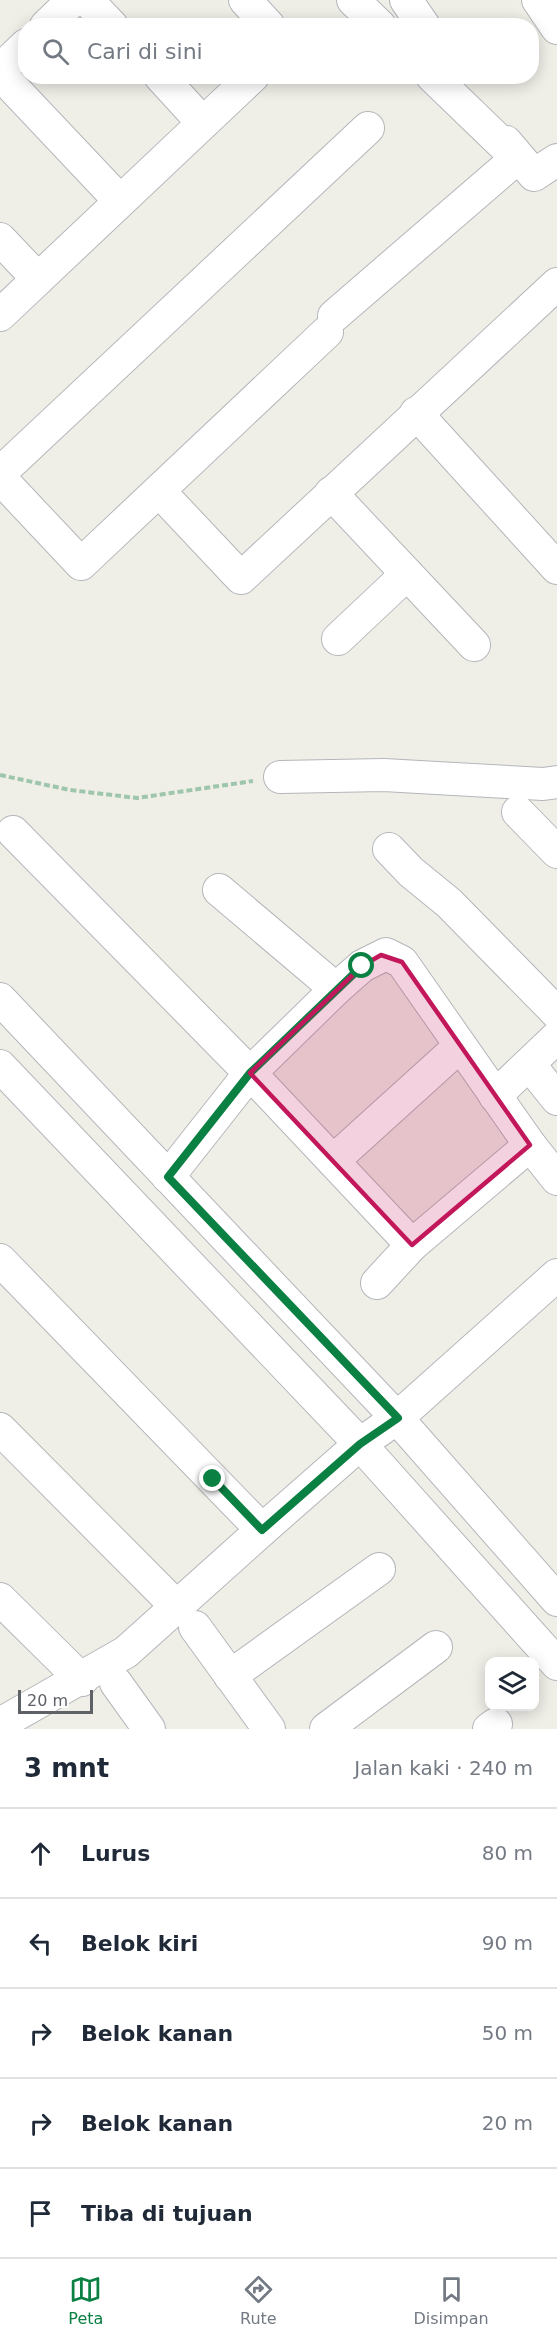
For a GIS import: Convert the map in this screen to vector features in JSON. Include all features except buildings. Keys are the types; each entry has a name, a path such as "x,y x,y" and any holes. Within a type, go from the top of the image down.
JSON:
{"street":[{"path":"54,18 73,0"},
{"path":"87,0 104,18"},
{"path":"244,0 261,18"},
{"path":"353,0 372,18"},
{"path":"406,0 418,18"},
{"path":"538,0 557,28"},
{"path":"0,69 18,52"},
{"path":"0,74 120,201"},
{"path":"167,84 204,123"},
{"path":"0,315 245,84"},
{"path":"440,84 534,175 557,160"},
{"path":"466,84 517,158"},
{"path":"368,128 0,476 81,564 331,324 517,158"},
{"path":"0,239 38,279"},
{"path":"159,491 241,578 557,284"},
{"path":"416,413 557,568"},
{"path":"331,493 474,645"},
{"path":"338,639 407,574"},
{"path":"280,777 384,775 543,784 557,782"},
{"path":"518,812 557,852"},
{"path":"13,832 250,1073 412,1245"},
{"path":"390,849 411,872 449,903 557,1012"},
{"path":"219,890 336,989"},
{"path":"168,1177 250,1073 336,989 370,961 386,954 402,962 495,1096 557,1179"},
{"path":"0,999 398,1418 557,1600"},
{"path":"495,1096 557,1037"},
{"path":"36,1039 3,1075 360,1444 557,1664"},
{"path":"333,1161 460,1046"},
{"path":"529,1064 557,1099"},
{"path":"377,1283 412,1245 530,1145"},
{"path":"0,1260 262,1530"},
{"path":"0,1725 82,1680 186,1617 262,1530 360,1444 398,1418 557,1275"},
{"path":"0,1429 186,1617 268,1729"},
{"path":"230,1676 379,1569"},
{"path":"0,1599 82,1680"},
{"path":"326,1729 436,1647"},
{"path":"116,1683 149,1729"}],"path":[{"path":"0,775 70,790 137,798 280,777"}],"highlighted area":[{"path":"381,955 402,962 530,1145 412,1245 250,1073 362,966"}],"route":[{"path":"213,1479 262,1530 360,1444 398,1418 168,1177 250,1073 362,966"}]}
